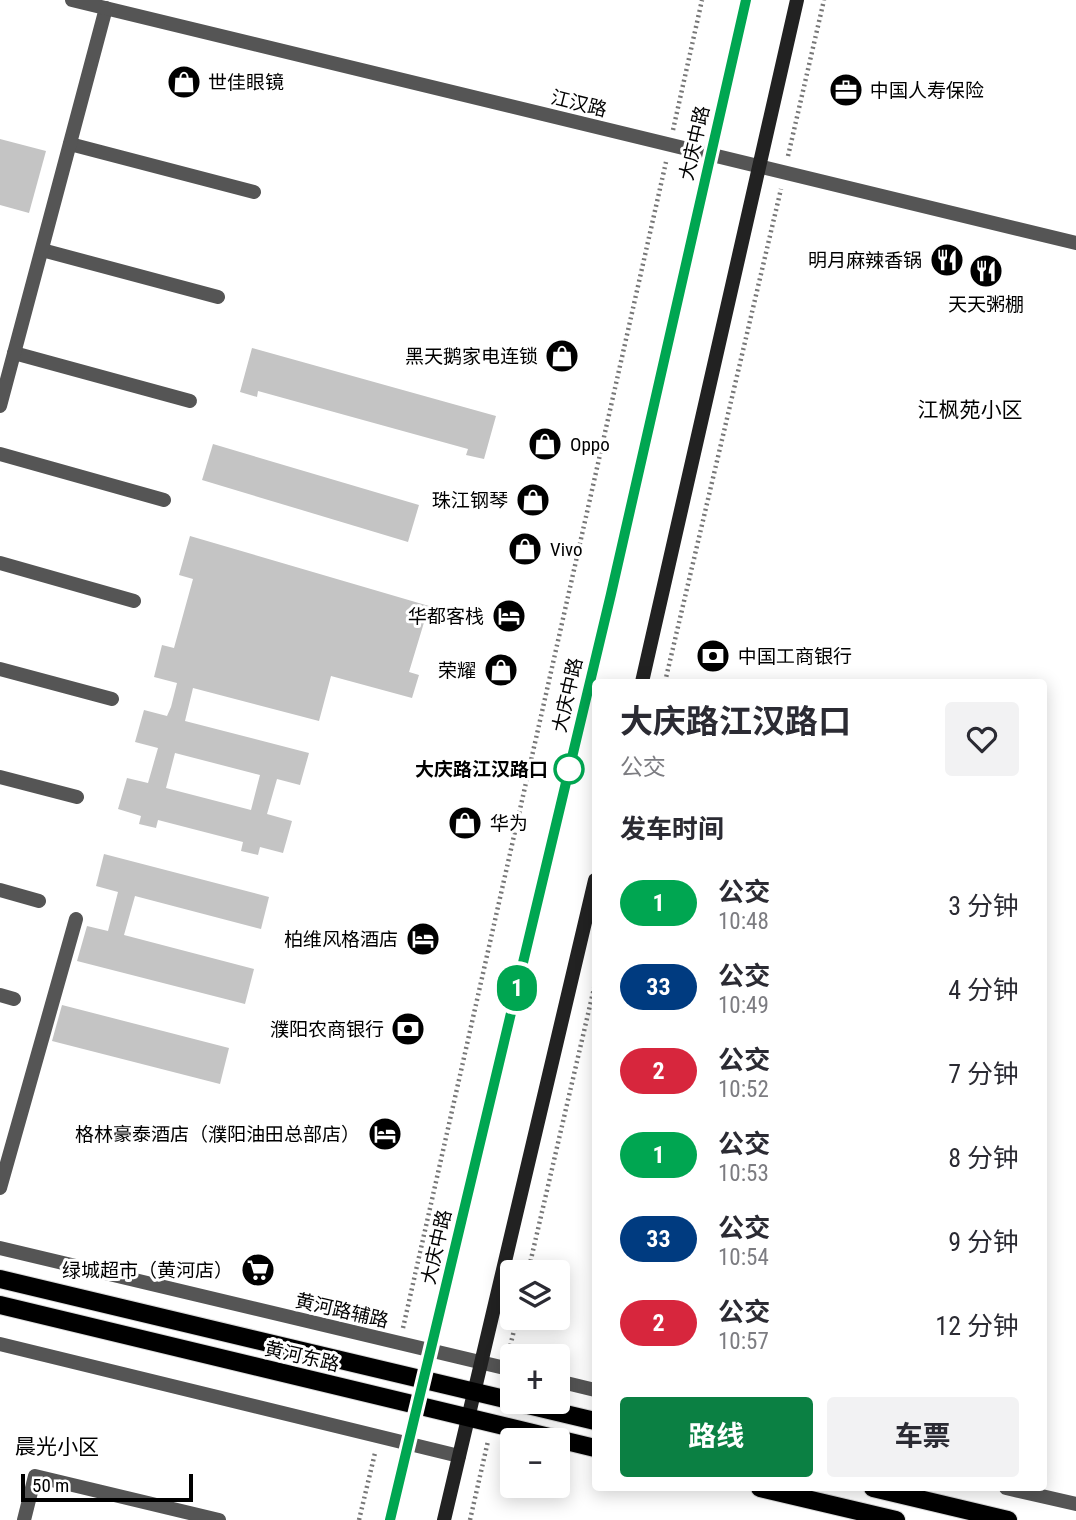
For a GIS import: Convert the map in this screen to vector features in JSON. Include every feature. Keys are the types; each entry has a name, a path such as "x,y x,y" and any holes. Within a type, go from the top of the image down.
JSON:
{"main road":[{"name":"大庆中路","path":"390,1520 611,594 746,0"},
{"path":"643,679 797,0"},
{"path":"444,1520 592,893"},
{"name":"黄河东路","path":"0,1279 500,1398"},
{"name":"黄河东路","path":"0,1306 592,1447"},
{"name":"黄河东路","path":"567,1414 592,1420"},
{"path":"773,1491 897,1520"},
{"path":"886,1491 1009,1520"}],"street":[{"name":"江汉路","path":"72,0 1076,243"},
{"path":"0,406 106,8"},
{"path":"70,144 254,192"},
{"path":"42,250 218,297"},
{"path":"14,353 190,401"},
{"path":"0,454 164,500"},
{"path":"0,564 134,601"},
{"path":"0,669 113,699"},
{"path":"0,777 77,797"},
{"path":"0,890 40,901"},
{"path":"0,1188 76,919"},
{"name":"黄河路辅路","path":"0,1248 500,1367"},
{"path":"0,1344 459,1456"},
{"path":"570,1384 592,1389"},
{"path":"24,1520 35,1476 219,1520"},
{"path":"1019,1491 1076,1504"}],"path":[{"path":"399,1344 702,0"},
{"path":"667,679 824,0"},
{"path":"531,1260 592,997"},
{"path":"359,1520 379,1435"}],"building":[{"path":"0,139 46,151 29,213 0,205"},
{"path":"252,348 496,416 484,459 466,455 468,449 258,391 257,397 240,392"},
{"path":"213,444 419,505 408,542 202,480"},
{"path":"190,536 429,606 409,672 419,675 412,698 331,676 319,721 193,688 185,721 309,753 300,785 277,779 267,814 292,821 283,853 260,847 258,855 241,851 243,842 158,820 156,828 139,824 141,816 118,809 127,778 148,783 158,748 135,742 144,710 167,716 171,707 177,683 154,677 162,645 174,648 193,579 179,575","holes":["175,753 260,775 251,810 166,788"]},
{"path":"104,854 269,897 261,929 135,896 124,935 254,969 245,1004 77,961 87,926 108,931 118,892 96,886"},
{"path":"62,1005 229,1048 220,1084 52,1041"}],"bus line":[{"name":"1","path":"390,1520 611,594 746,0"}],"place":[{"name":"世佳眼镜","path":"184,82"},
{"name":"中国人寿保险","path":"846,90"},
{"name":"明月麻辣香锅","path":"947,260"},
{"name":"天天粥棚","path":"986,271"},
{"name":"黑天鹅家电连锁","path":"562,356"},
{"name":"Oppo","path":"545,444"},
{"name":"珠江钢琴","path":"533,500"},
{"name":"Vivo","path":"525,549"},
{"name":"华都客栈","path":"509,616"},
{"name":"中国工商银行","path":"713,656"},
{"name":"荣耀","path":"501,670"},
{"name":"大庆路江汉路口","path":"569,769"},
{"name":"华为","path":"465,823"},
{"name":"柏维风格酒店","path":"423,939"},
{"name":"濮阳农商银行","path":"408,1029"},
{"name":"格林豪泰酒店（濮阳油田总部店）","path":"385,1134"},
{"name":"绿城超市（黄河店）","path":"258,1270"}],"district":[{"name":"江枫苑小区","path":"970,410"},
{"name":"晨光小区","path":"57,1447"}]}
